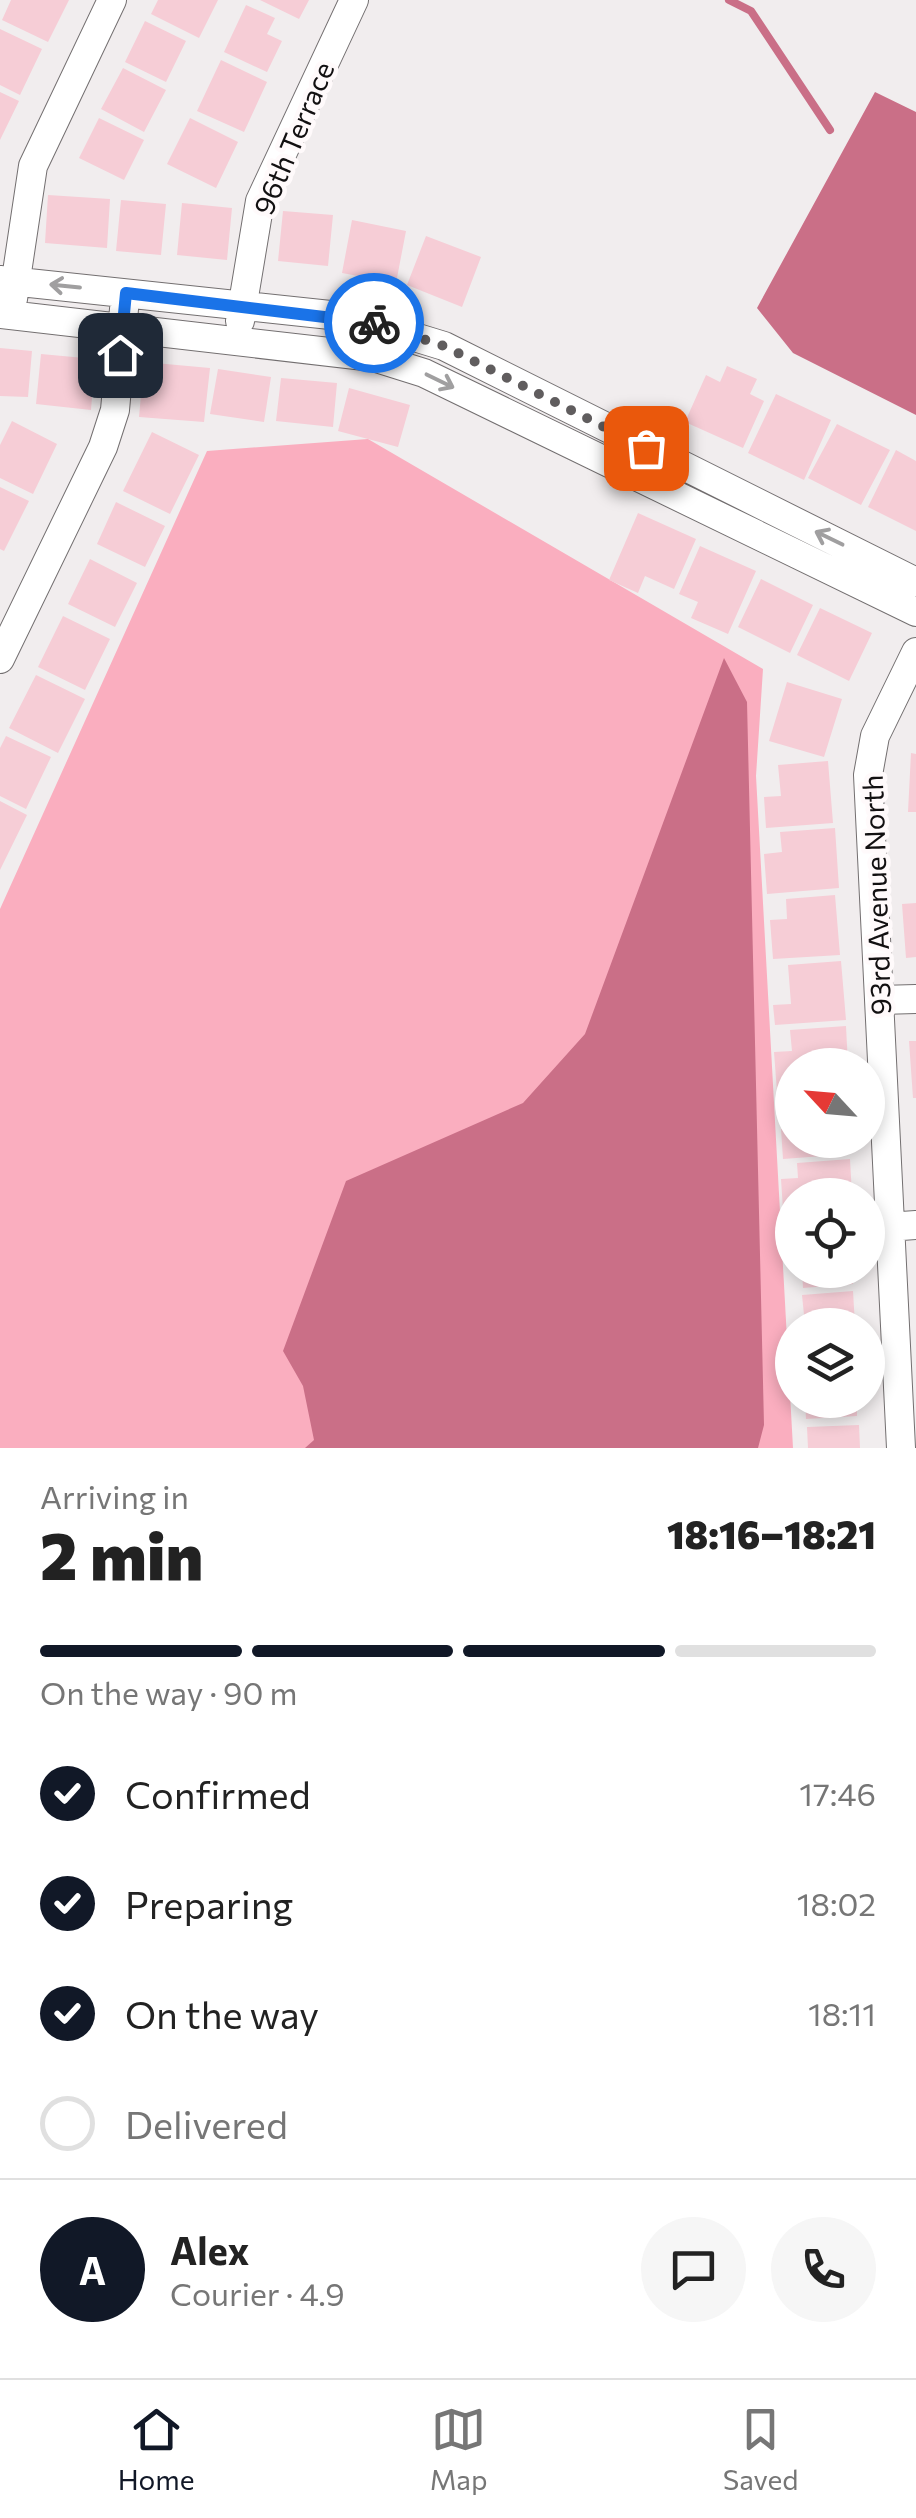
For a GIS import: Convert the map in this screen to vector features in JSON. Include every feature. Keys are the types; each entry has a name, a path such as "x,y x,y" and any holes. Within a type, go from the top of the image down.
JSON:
{"street":[{"path":"112,0 32,166 8,280 5,314 344,351 424,374 916,612"},
{"name":"96th Terrace","path":"237,340 260,201 354,0"},
{"path":"8,280 348,317 444,346 916,582"},
{"path":"0,659 103,448 114,410 126,293"},
{"name":"93rd Avenue North","path":"906,1443 902,1226 880,1000 868,775 874,736 916,652"},
{"path":"880,1000 916,999"}],"shaded area":[{"path":"875,92 916,112 916,415 793,353 757,308"},
{"path":"368,439 763,669 756,776 778,1178 775,1178 775,1288 784,1288 785,1308 775,1308 775,1418 791,1418 793,1448 0,1448 0,909 207,451"},
{"path":"724,658 747,702 764,1425 758,1448 305,1448 314,1440 303,1386 283,1351 346,1181 523,1103 585,1034"}],"building":[{"path":"11,0 69,0 48,42 2,20"},
{"path":"158,0 218,0 199,38 151,14"},
{"path":"260,0 309,0 299,19"},
{"path":"246,5 275,18 267,34 282,41 267,72 224,52"},
{"path":"145,21 186,41 166,82 125,62"},
{"path":"0,29 42,49 20,95 0,85"},
{"path":"221,60 267,82 244,132 197,111"},
{"path":"123,68 166,90 144,132 101,109"},
{"path":"0,92 19,101 0,140"},
{"path":"99,118 144,140 124,180 79,158"},
{"path":"190,118 238,142 216,188 167,164"},
{"path":"48,195 110,199 107,248 45,243"},
{"path":"121,200 166,204 161,255 116,251"},
{"path":"182,203 232,208 227,260 177,255"},
{"path":"283,211 333,215 328,266 278,261"},
{"path":"352,220 406,231 396,283 342,273"},
{"path":"426,236 481,257 462,307 407,285"},
{"path":"0,348 32,351 28,397 0,396"},
{"path":"41,354 95,359 91,410 36,404"},
{"path":"144,362 210,368 204,422 139,417"},
{"path":"727,366 757,379 750,394 764,401 743,448 685,422 706,375 720,382"},
{"path":"218,369 271,377 264,422 210,414"},
{"path":"281,378 337,383 333,427 276,421"},
{"path":"349,388 410,405 398,447 338,431"},
{"path":"776,394 831,420 804,480 748,453"},
{"path":"12,421 57,444 33,494 0,478 0,445"},
{"path":"837,424 890,450 861,505 808,478"},
{"path":"152,432 199,455 170,514 123,491"},
{"path":"896,450 916,461 916,531 868,507"},
{"path":"0,487 29,501 4,551 0,549"},
{"path":"116,502 165,526 145,567 97,544"},
{"path":"638,513 696,539 674,589 645,576 638,593 609,580"},
{"path":"700,546 756,571 728,634 691,618 698,602 679,594"},
{"path":"90,559 137,583 115,627 68,604"},
{"path":"761,579 813,605 790,653 738,627"},
{"path":"820,608 872,633 849,681 797,655"},
{"path":"63,616 110,639 85,690 38,667"},
{"path":"36,675 85,699 58,753 9,728"},
{"path":"787,682 842,699 824,757 769,741"},
{"path":"6,736 51,757 26,809 0,796 0,748"},
{"path":"911,753 916,754 916,812 908,812"},
{"path":"828,761 833,823 766,828 764,797 781,796 778,765"},
{"path":"0,801 27,815 0,870"},
{"path":"835,828 839,888 767,894 764,854 782,852 780,832"},
{"path":"835,895 840,955 773,959 770,920 787,919 786,899"},
{"path":"916,903 916,957 906,958 902,904"},
{"path":"841,961 846,1020 775,1025 773,1005 791,1004 788,965"},
{"path":"846,1026 847,1048 792,1048 790,1030"},
{"path":"909,1041 916,1041 916,1098 913,1098"},
{"path":"850,1159 851,1178 798,1178 797,1163"},
{"path":"853,1291 854,1308 803,1308 802,1295"},
{"path":"859,1425 860,1448 808,1448 807,1427"}],"waterway":[{"path":"729,0 751,11 830,130"}],"way so far":[{"path":"374,323 444,346 646,448"}],"route":[{"path":"120,355 126,293 374,323"}]}
